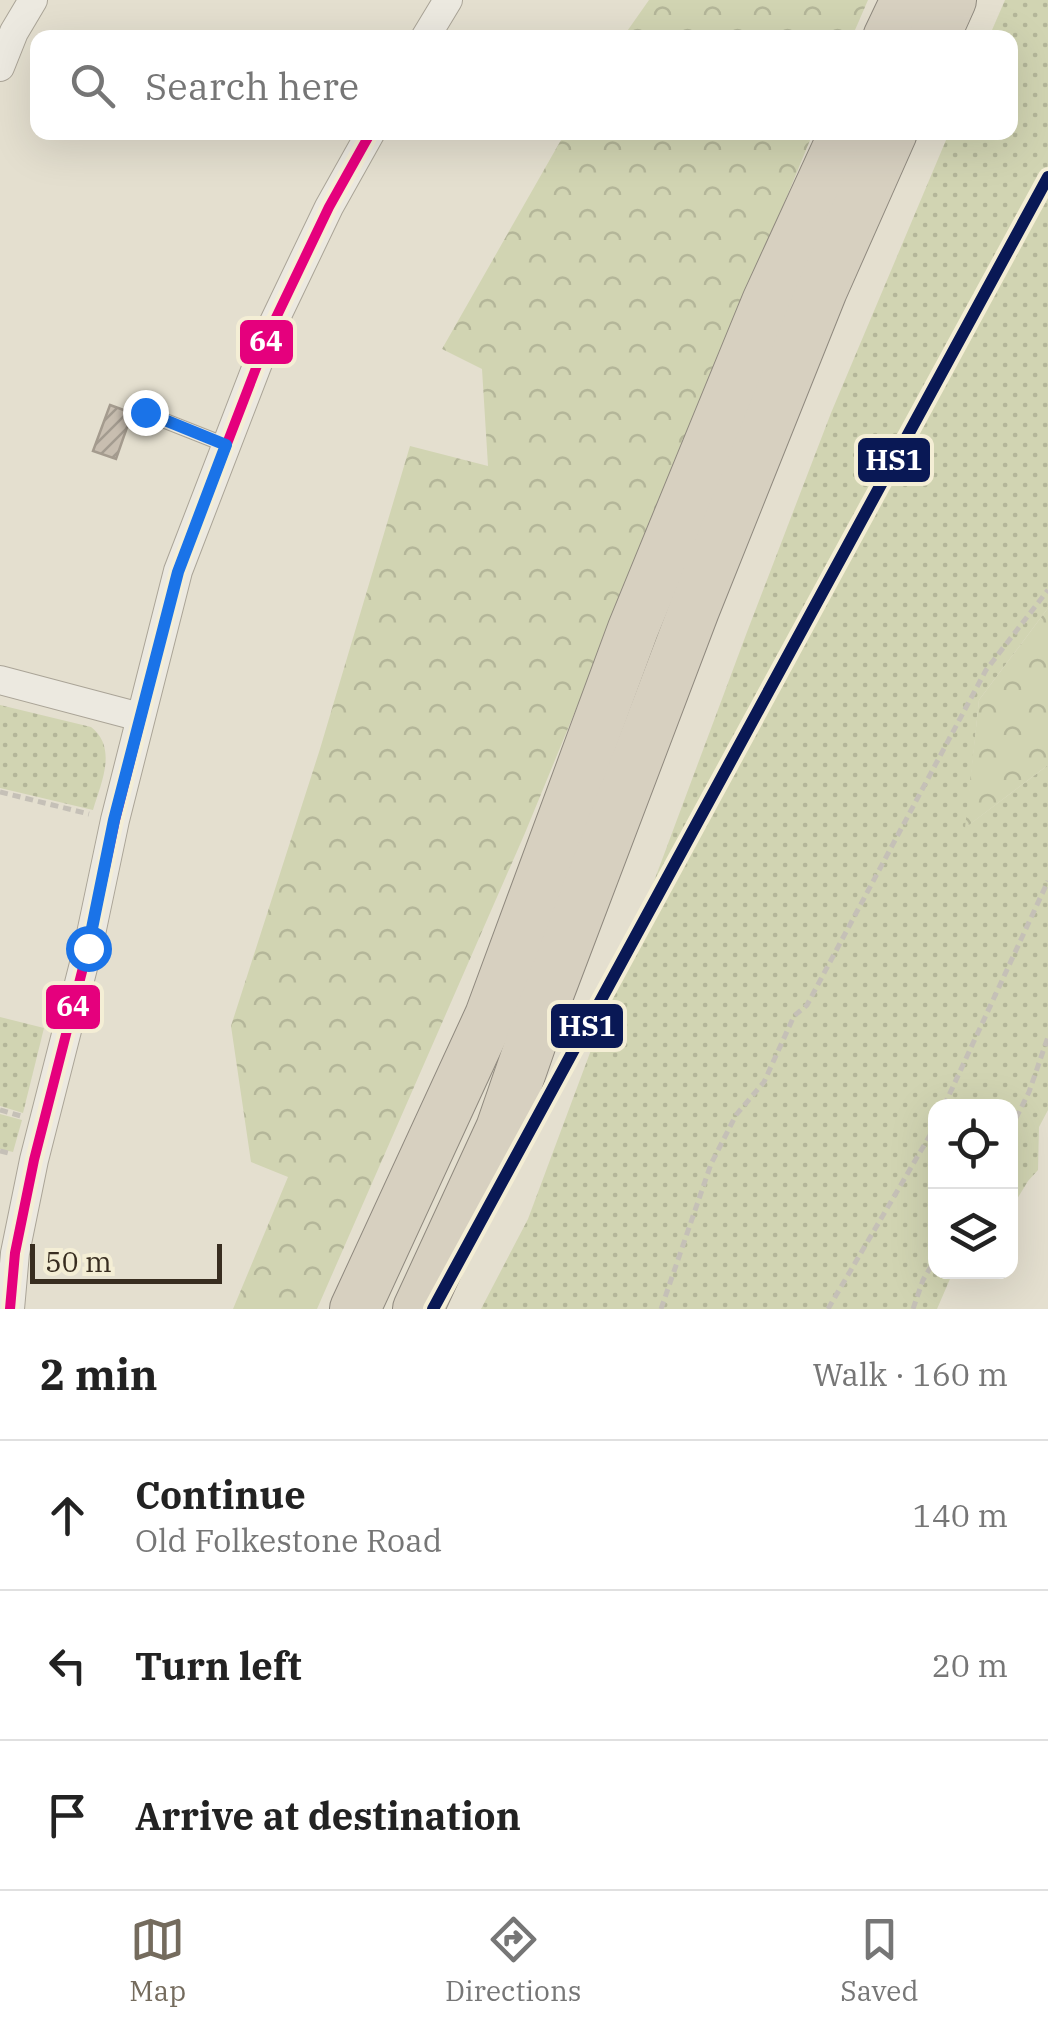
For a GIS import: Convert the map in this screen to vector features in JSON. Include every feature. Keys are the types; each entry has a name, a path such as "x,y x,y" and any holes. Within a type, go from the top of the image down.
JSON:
{"highway":[{"path":"892,30 906,0"},
{"path":"937,30 950,0"},
{"path":"355,1309 490,1016 633,628 768,302 841,140"},
{"path":"418,1309 501,1129 694,610 822,290 888,140"}],"street":[{"path":"0,67 32,0"},
{"path":"431,30 448,0"},
{"path":"10,1309 7,1252 88,948 114,820 178,572 273,324 366,140"},
{"path":"0,680 140,717"}],"lane":[{"path":"145,412 226,445"}],"path":[{"path":"661,1309 711,1164 736,1115 764,1082 794,1016 807,1004 986,670 1048,590"},
{"path":"0,792 114,820"},
{"path":"947,1099 1048,880"},
{"path":"1018,1114 1048,1037"},
{"path":"828,1309 928,1139"},
{"path":"913,1309 928,1272"}],"green space":[{"path":"649,0 868,0 855,30 628,30"},
{"path":"1005,0 1048,0 1048,608 979,700 966,827 1048,765 1048,1110 1039,1127 1038,1170 1018,1197 1018,1099 928,1099 928,1279 950,1279 937,1309 481,1309 528,1219 831,413 946,140 1018,140 1018,30 992,30"},
{"path":"561,140 810,140 525,833 317,1309 233,1309 288,1177 251,1162 231,1026 320,749 410,446 488,466 482,369 442,349"},
{"path":"1048,608 1048,765 965,828 979,700"},
{"path":"0,705 91,727 99,735 106,755 93,810 0,788"},
{"path":"0,1017 44,1028 23,1113 0,1106"},
{"path":"0,1114 22,1120 13,1152 0,1149"}],"building":[{"path":"110,405 132,413 116,459 93,451"}],"transit line":[{"name":"64","path":"10,1309 15,1253 34,1160 178,571 273,324 329,207 367,140"},
{"name":"HS1","path":"433,1309 1048,177"}],"route":[{"path":"88,948 114,820 178,572 226,445 145,412"}]}
